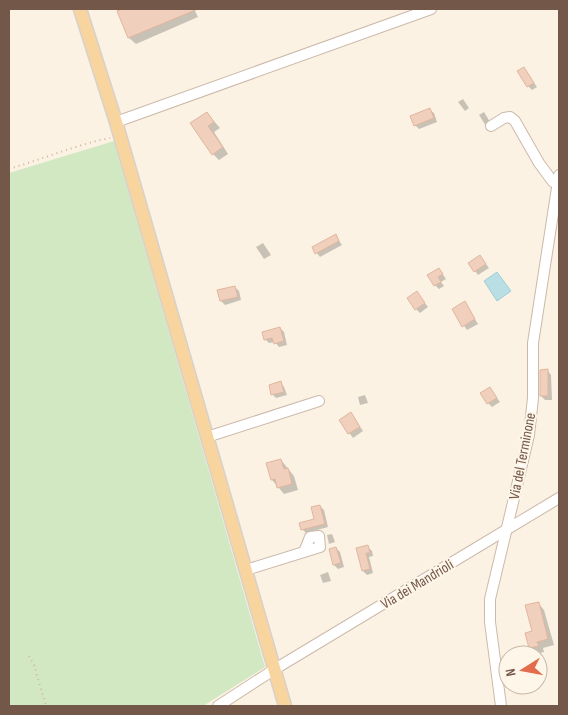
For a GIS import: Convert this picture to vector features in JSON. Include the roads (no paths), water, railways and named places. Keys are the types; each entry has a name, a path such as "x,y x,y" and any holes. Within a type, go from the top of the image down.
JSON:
{"main road":[{"path":"80,9 116,122 285,706"}],"street":[{"path":"116,122 432,9"},
{"path":"491,126 504,118 510,117 515,121 540,163 556,178"},
{"name":"Via del Terminone","path":"501,706 489,610 490,598 530,435 533,398 533,343 556,178"},
{"path":"207,437 319,401"},
{"name":"Via dei Mandrioli","path":"218,706 559,498"},
{"path":"246,570 304,552"}],"water":[{"path":"497,272 511,291 497,301 484,281"}]}
